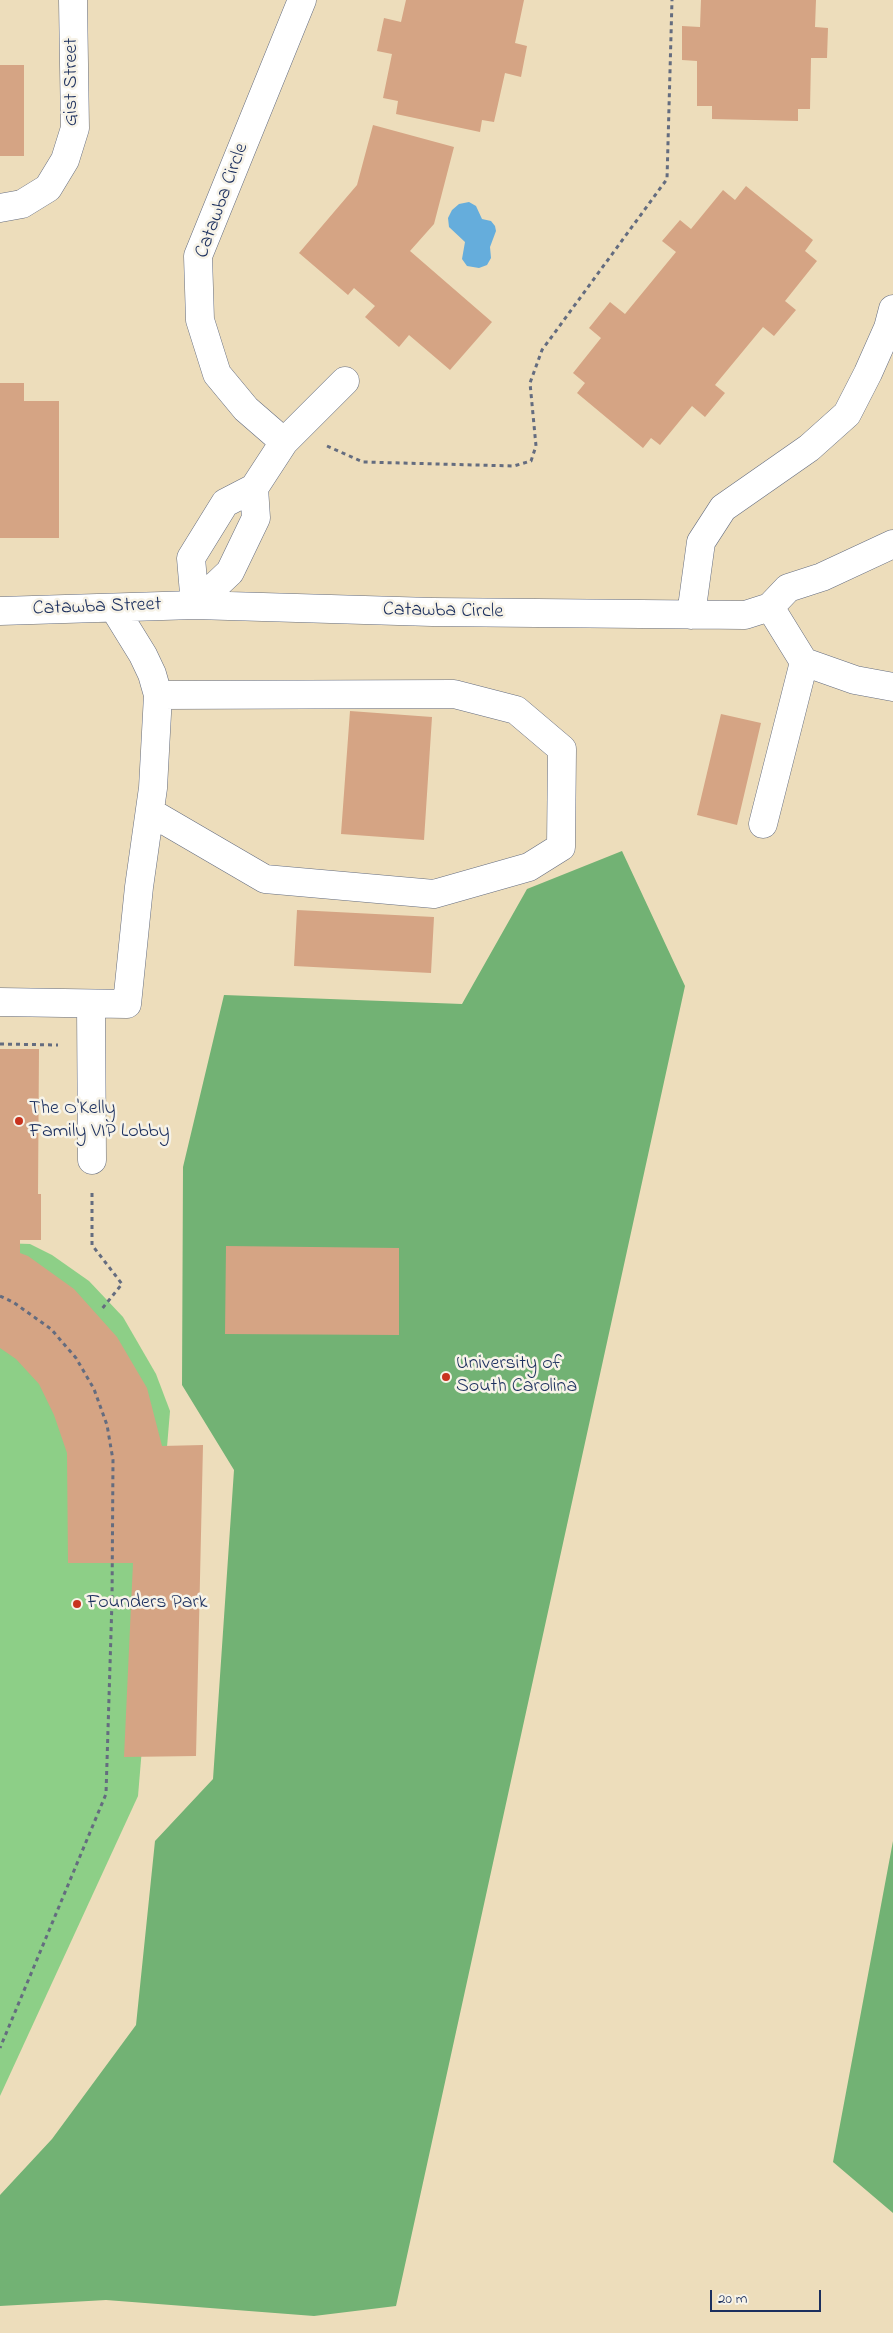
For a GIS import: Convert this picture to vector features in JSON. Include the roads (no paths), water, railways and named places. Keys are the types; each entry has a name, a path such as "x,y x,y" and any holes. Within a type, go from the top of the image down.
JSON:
{"street":[{"name":"Gist Street","path":"0,208 22,204 48,188 65,160 75,128 72,0"},
{"name":"Catawba Circle","path":"291,435 246,409 217,374 200,320 198,256 302,0"},
{"path":"691,615 701,542 723,508 809,448 847,414 888,328 893,309"},
{"path":"195,605 191,558 225,503 254,488 291,435 345,381"},
{"path":"195,605 230,572 256,518 254,488"},
{"path":"893,544 822,577 788,588 770,607 804,662 855,680 893,687"},
{"name":"Catawba Circle","path":"195,605 432,612 691,615 745,615 770,607"},
{"name":"Catawba Street","path":"0,611 195,605"},
{"path":"0,1002 127,1004 139,886 150,812 158,696 152,674 143,655 114,608"},
{"path":"763,824 804,662"},
{"path":"150,812 265,879 434,894 528,867 561,847 562,749 516,710 454,694 158,696"},
{"path":"92,1004 92,1160"}],"water":[{"path":"469,202 476,206 482,219 491,221 496,231 490,247 491,258 487,265 479,268 467,266 462,259 465,242 449,227 448,218 452,210 459,204"}],"place":[{"name":"The O'Kelly Family VIP Lobby","path":"19,1121"},
{"name":"University of South Carolina","path":"446,1377"},
{"name":"Founders Park","path":"77,1604"}]}
